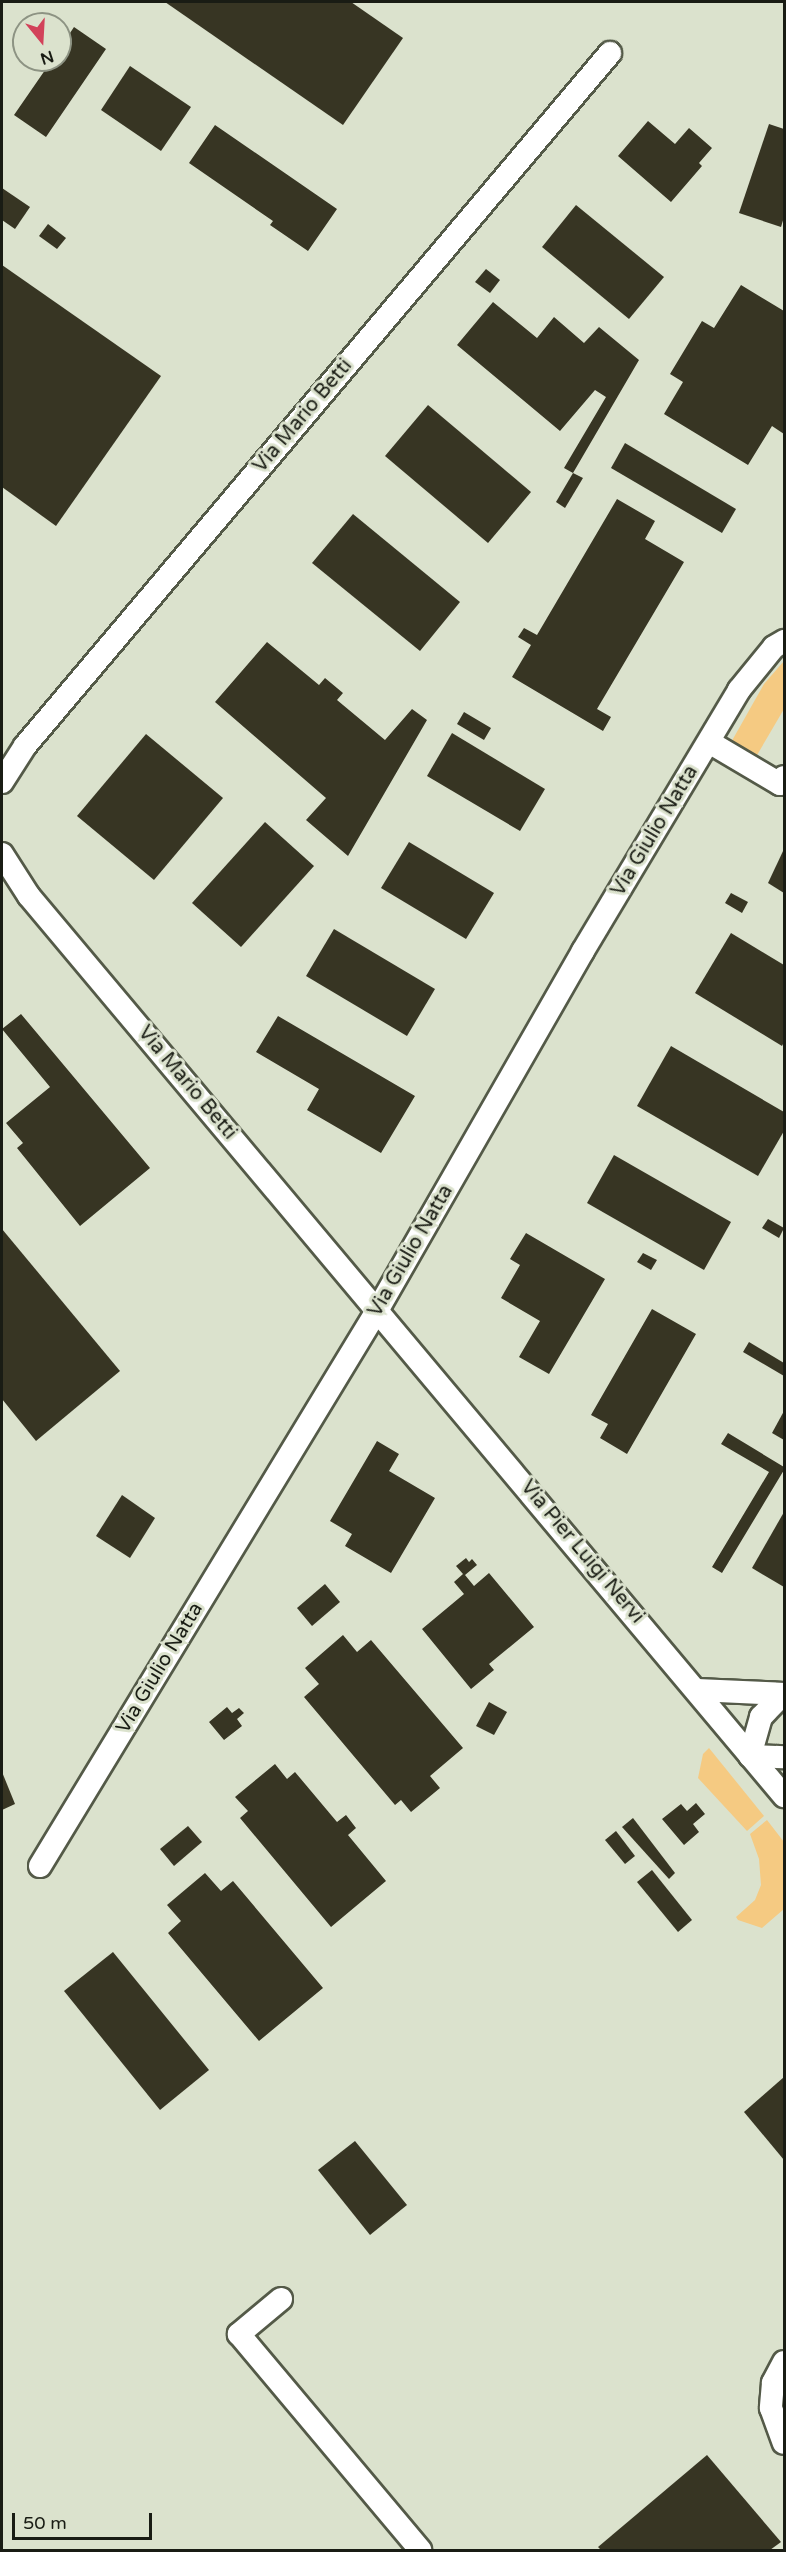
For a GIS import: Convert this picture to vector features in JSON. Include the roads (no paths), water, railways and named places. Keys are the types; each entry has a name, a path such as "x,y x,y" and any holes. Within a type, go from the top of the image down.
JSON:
{"street":[{"name":"Via Mario Betti","path":"2,782 33,737 610,53"},
{"name":"Via Giulio Natta","path":"40,1866 378,1309 583,951 740,690 774,647 784,641"},
{"path":"709,742 780,784 784,777"},
{"name":"Via Mario Betti","path":"2,854 29,896 378,1309"},
{"name":"Via Pier Luigi Nervi","path":"378,1309 784,1796"},
{"path":"697,1690 783,1695"},
{"path":"783,1695 761,1717 750,1756 784,1757"},
{"path":"280,2299 239,2334 420,2550"},
{"path":"784,2362 773,2383 771,2408 784,2443"}]}
